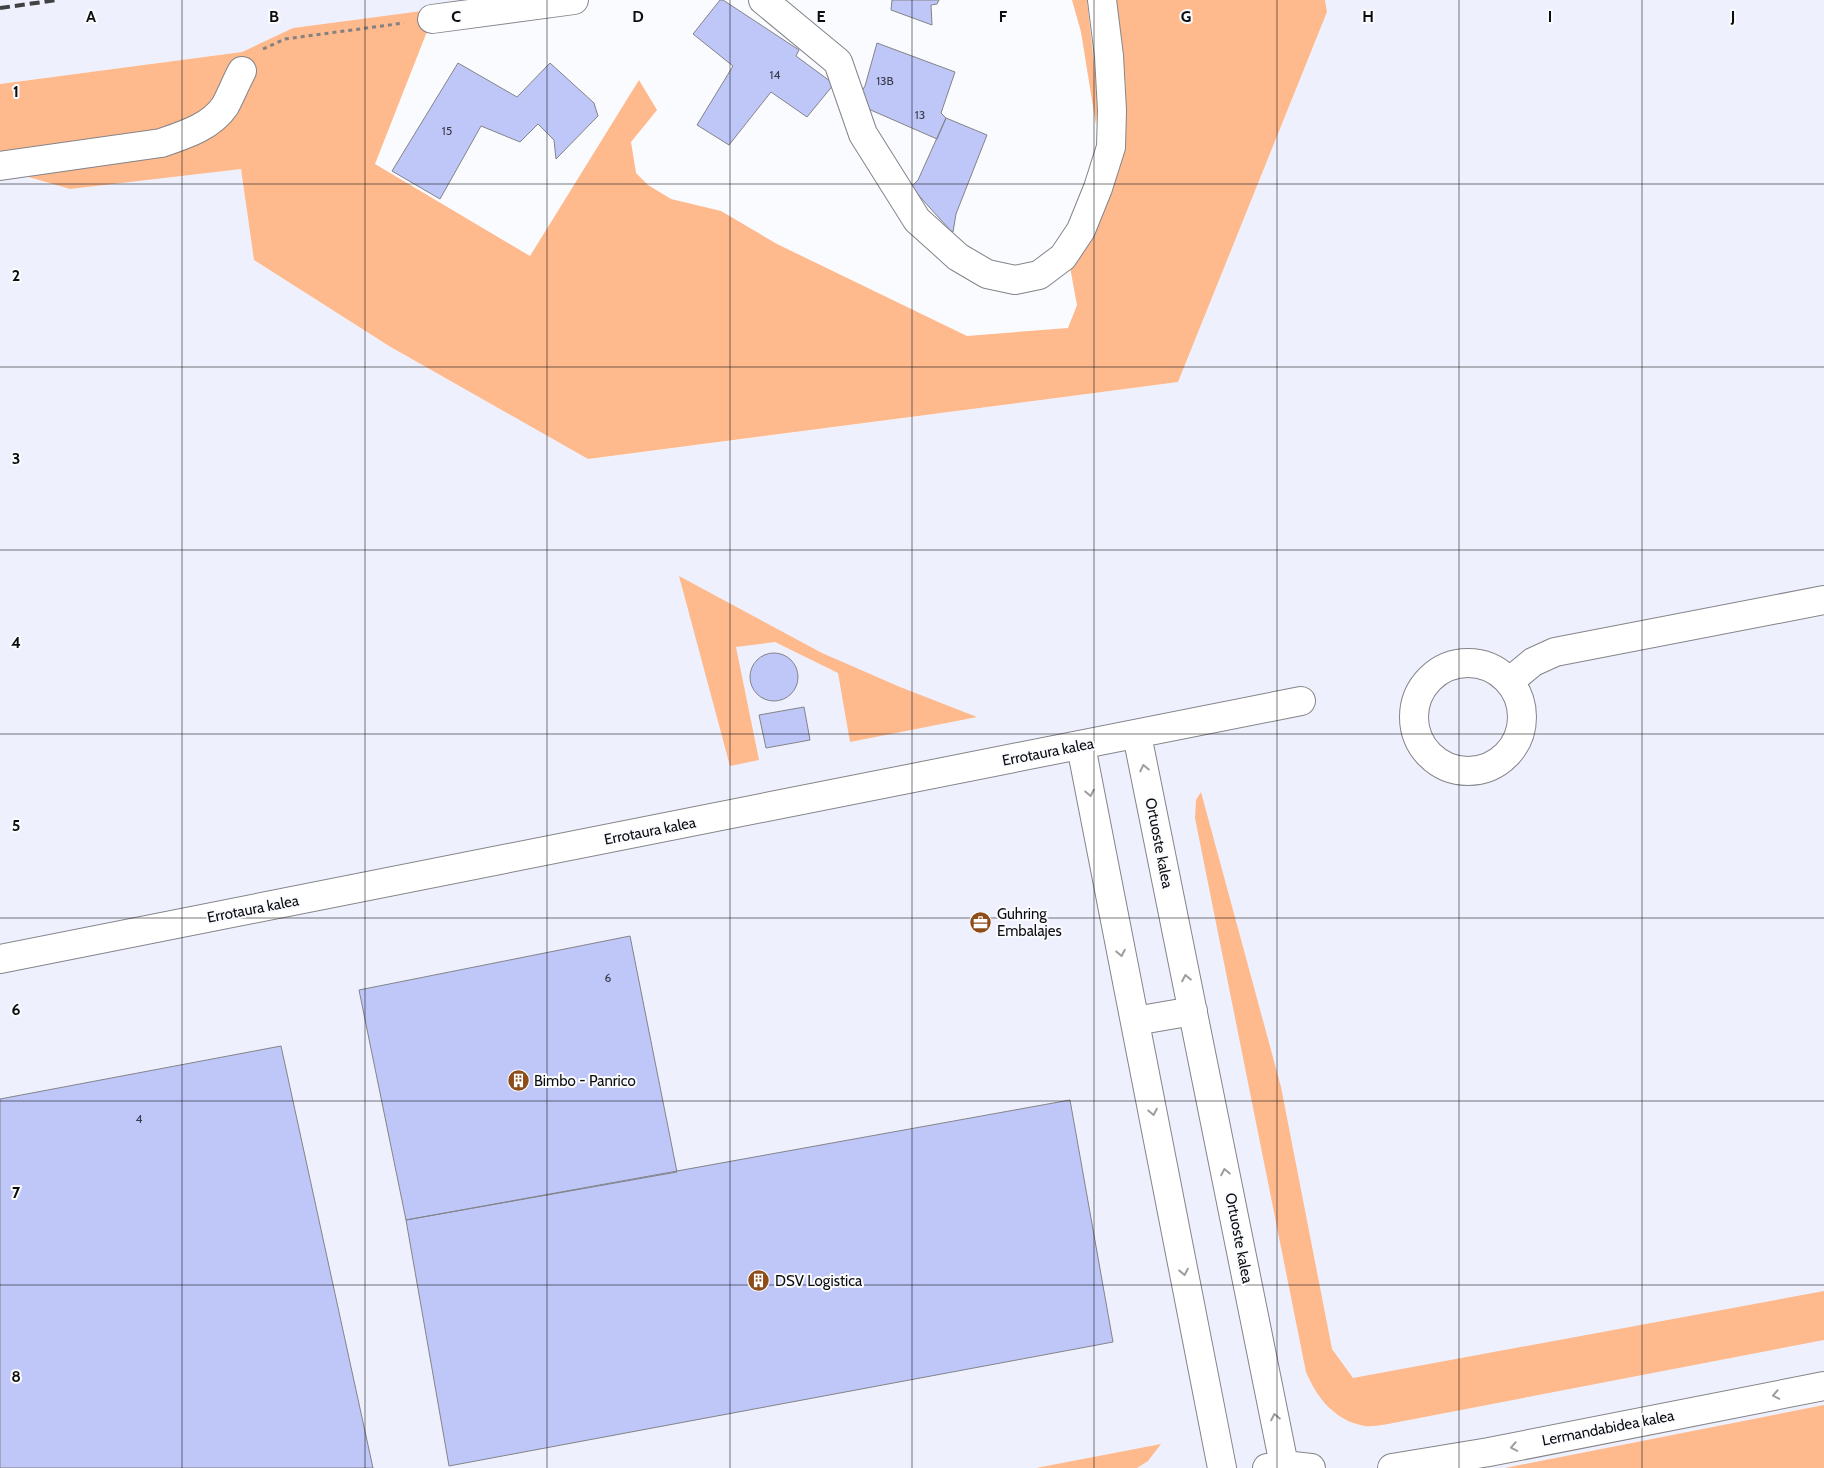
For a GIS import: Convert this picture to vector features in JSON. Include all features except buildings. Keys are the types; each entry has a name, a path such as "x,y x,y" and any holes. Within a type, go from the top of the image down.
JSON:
{"street":[{"path":"432,19 574,0"},
{"path":"763,0 838,62 862,134 917,220 958,257 986,274 1015,280 1039,275 1063,257 1081,230 1098,188 1111,147 1112,110 1109,56 1102,0"},
{"path":"0,166 161,143 185,135 204,125 224,107 242,71"},
{"path":"1510,681 1533,662 1555,652 1824,600"},
{"name":"Errotaura kalea","path":"0,960 1301,701"},
{"name":"Ortuoste kalea","path":"1138,734 1193,1011 1276,1466"},
{"path":"1080,746 1222,1468"},
{"path":"1135,1021 1193,1011"},
{"name":"Lermandabidea kalea","path":"1392,1468 1489,1452 1824,1386"},
{"path":"1276,1466 1311,1468"}],"path":[{"path":"242,71 258,52 285,39 432,19"}],"shaded area":[{"path":"0,0 511,0 293,28 242,52 0,84"},
{"path":"1072,0 1087,0 1098,100 1096,125 1081,32"},
{"path":"1116,0 1325,0 1327,12 1178,382 588,459 389,346 254,260 241,169 70,189 11,172 155,154 208,112 161,134 0,154 0,84 242,52 293,28 422,11 428,29 375,164 530,256 639,80 657,110 631,142 636,173 648,185 671,199 721,211 777,244 967,336 1068,328 1077,305 1070,267 1123,150 1126,94 1123,51"},
{"path":"1325,0 1824,0 1824,1468 0,1468 0,170 70,189 241,168 254,260 389,346 588,459 629,454 1178,382 1327,12"},
{"path":"679,576 822,653 900,687 977,717 850,742 838,673 775,642 736,647 759,760 730,766"},
{"path":"1201,792 1281,1087 1332,1349 1353,1378 1824,1291 1824,1340 1376,1426 1354,1423 1336,1414 1328,1407 1310,1382 1306,1372 1195,818 1196,800"},
{"path":"1824,1405 1824,1468 1505,1468"},
{"path":"1161,1444 1148,1461 1137,1468 1036,1468"}],"railway":[{"path":"0,8 57,0"}],"place":[{"name":"Guhring Embalajes","path":"981,923"},
{"name":"Bimbo - Panrico","path":"518,1081"},
{"name":"DSV Logistica","path":"759,1281"}]}
